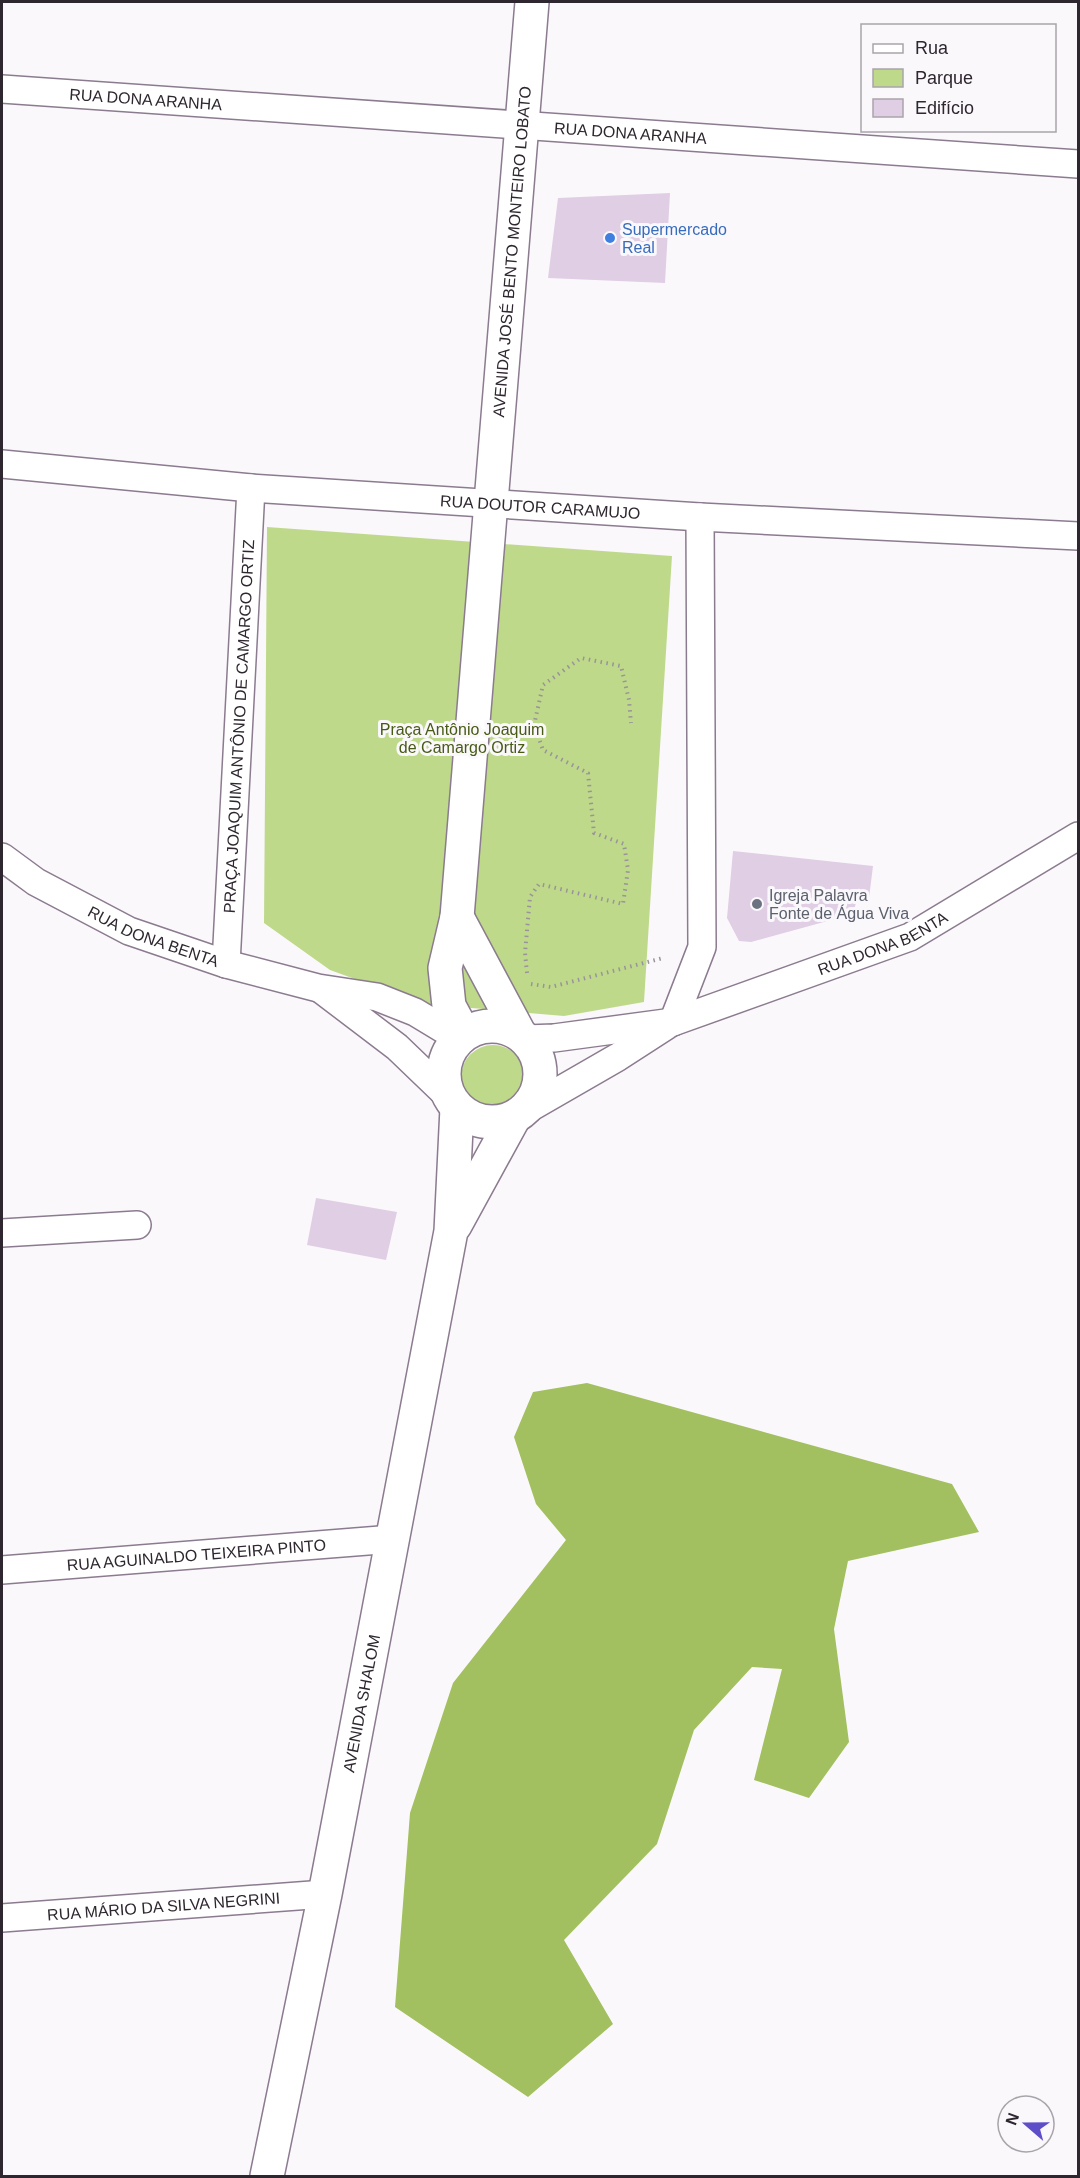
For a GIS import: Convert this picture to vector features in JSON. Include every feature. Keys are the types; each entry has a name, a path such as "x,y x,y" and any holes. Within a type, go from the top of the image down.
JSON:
{"main road":[{"name":"AVENIDA JOSÉ BENTO MONTEIRO LOBATO","path":"490,502 532,2"},
{"path":"452,1102 443,1076 447,1055 461,1036 449,1006 445,968 457,917 490,502"},
{"path":"457,917 494,989 522,1036 537,1055 541,1074 537,1094 519,1114"},
{"name":"RUA DONA BENTA","path":"461,1036 482,1026 501,1026 522,1036"},
{"name":"RUA DONA BENTA","path":"452,1102 468,1118 483,1122 499,1123 519,1114"},
{"name":"AVENIDA SHALOM","path":"267,2176 325,1894 451,1231 452,1102"},
{"name":"AVENIDA SHALOM","path":"451,1231 519,1114"}],"street":[{"name":"RUA DONA ARANHA","path":"2,89 1078,164"},
{"name":"RUA DOUTOR CARAMUJO","path":"2,464 251,488 700,517 1078,536"},
{"name":"PRAÇA JOAQUIM ANTÔNIO DE CAMARGO ORTIZ","path":"226,964 251,488"},
{"path":"673,1022 702,947 700,517"},
{"name":"RUA DONA BENTA","path":"522,1036 554,1038 673,1022 910,937 1078,836"},
{"name":"RUA DONA BENTA","path":"2,856 36,882 129,931 226,964 318,988 376,997 415,1012 461,1036"},
{"name":"RUA DONA BENTA","path":"318,988 397,1047 452,1102"},
{"name":"RUA DONA BENTA","path":"519,1114 618,1057 673,1022"},
{"path":"2,1233 137,1225"},
{"name":"RUA AGUINALDO TEIXEIRA PINTO","path":"2,1570 393,1539"},
{"name":"RUA MÁRIO DA SILVA NEGRINI","path":"2,1918 325,1894"}],"path":[{"path":"631,723 629,700 621,666 581,658 543,685 534,725 543,750 588,773 594,833 624,844 628,870 623,904 539,884 530,897 525,952 528,983 551,987 702,947"}],"green space":[{"name":"Praça Antônio Joaquim de Camargo Ortiz","path":"267,527 672,556 644,1002 564,1016 424,1004 330,970 264,923"},
{"path":"493,1045 516,1054 525,1077 516,1100 493,1109 470,1100 461,1077 470,1054"},
{"path":"587,1383 952,1484 979,1532 848,1561 834,1629 849,1742 809,1798 754,1780 782,1669 752,1667 694,1730 657,1844 564,1940 613,2024 528,2097 395,2007 410,1813 453,1683 566,1540 536,1504 514,1437 533,1392"}],"building":[{"name":"Supermercado Real","path":"670,193 665,283 548,278 558,198"},
{"path":"733,851 873,866 869,898 857,899 853,914 751,942 739,941 727,918"},
{"path":"316,1198 397,1212 386,1260 307,1245"}],"place":[{"name":"Supermercado Real","path":"610,238"},
{"name":"Igreja Palavra Fonte de Água Viva","path":"757,904"}]}
